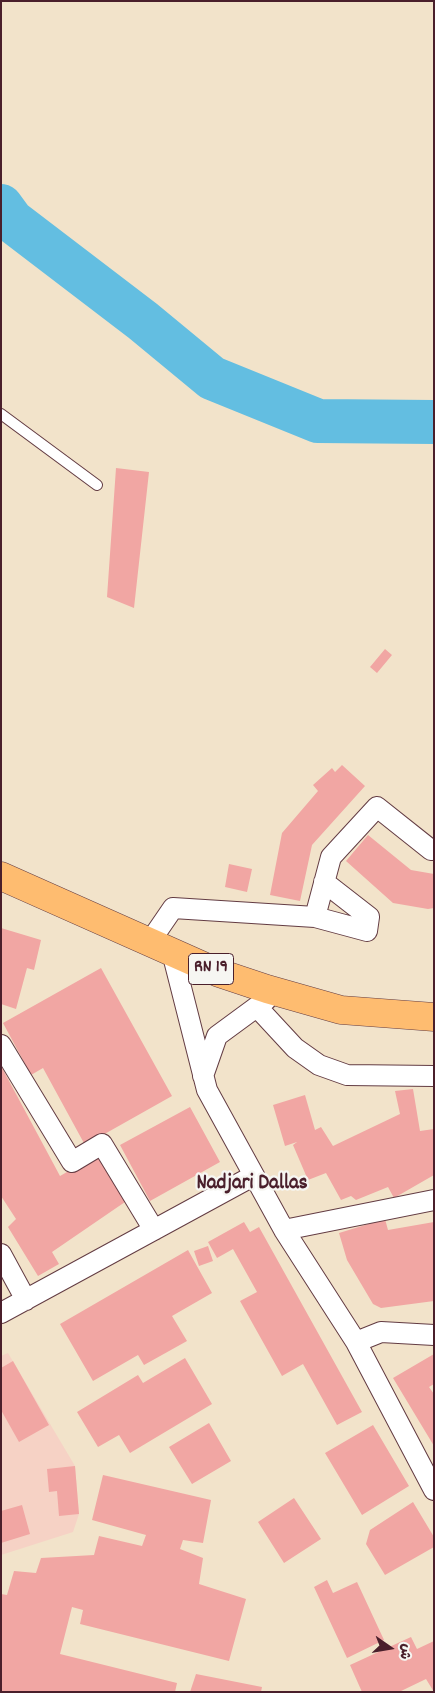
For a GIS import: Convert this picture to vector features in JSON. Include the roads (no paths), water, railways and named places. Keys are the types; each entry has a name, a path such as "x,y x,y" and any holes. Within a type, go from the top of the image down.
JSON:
{"main road":[{"name":"RN 19","path":"1,876 218,973 268,1000 341,1010 434,1017"}],"street":[{"path":"315,917 331,857 377,807 432,850 434,849"},
{"path":"324,882 369,917 367,931 315,917 173,908 161,947 207,1090 284,1230 356,1342 434,1490"},
{"path":"203,1076 217,1036 268,1000 295,1048 320,1065 347,1075 434,1076"},
{"path":"1,1045 72,1162 102,1144 154,1230"},
{"path":"1,1313 253,1176"},
{"path":"284,1230 434,1200"},
{"path":"1,1254 26,1300"},
{"path":"356,1342 381,1332 434,1335"}],"lane":[{"path":"1,414 97,485"}],"waterway":[{"path":"1,206 12,221 143,321 212,378 318,421 434,422"}],"district":[{"name":"Nadjari Dallas","path":"252,1185"}]}
